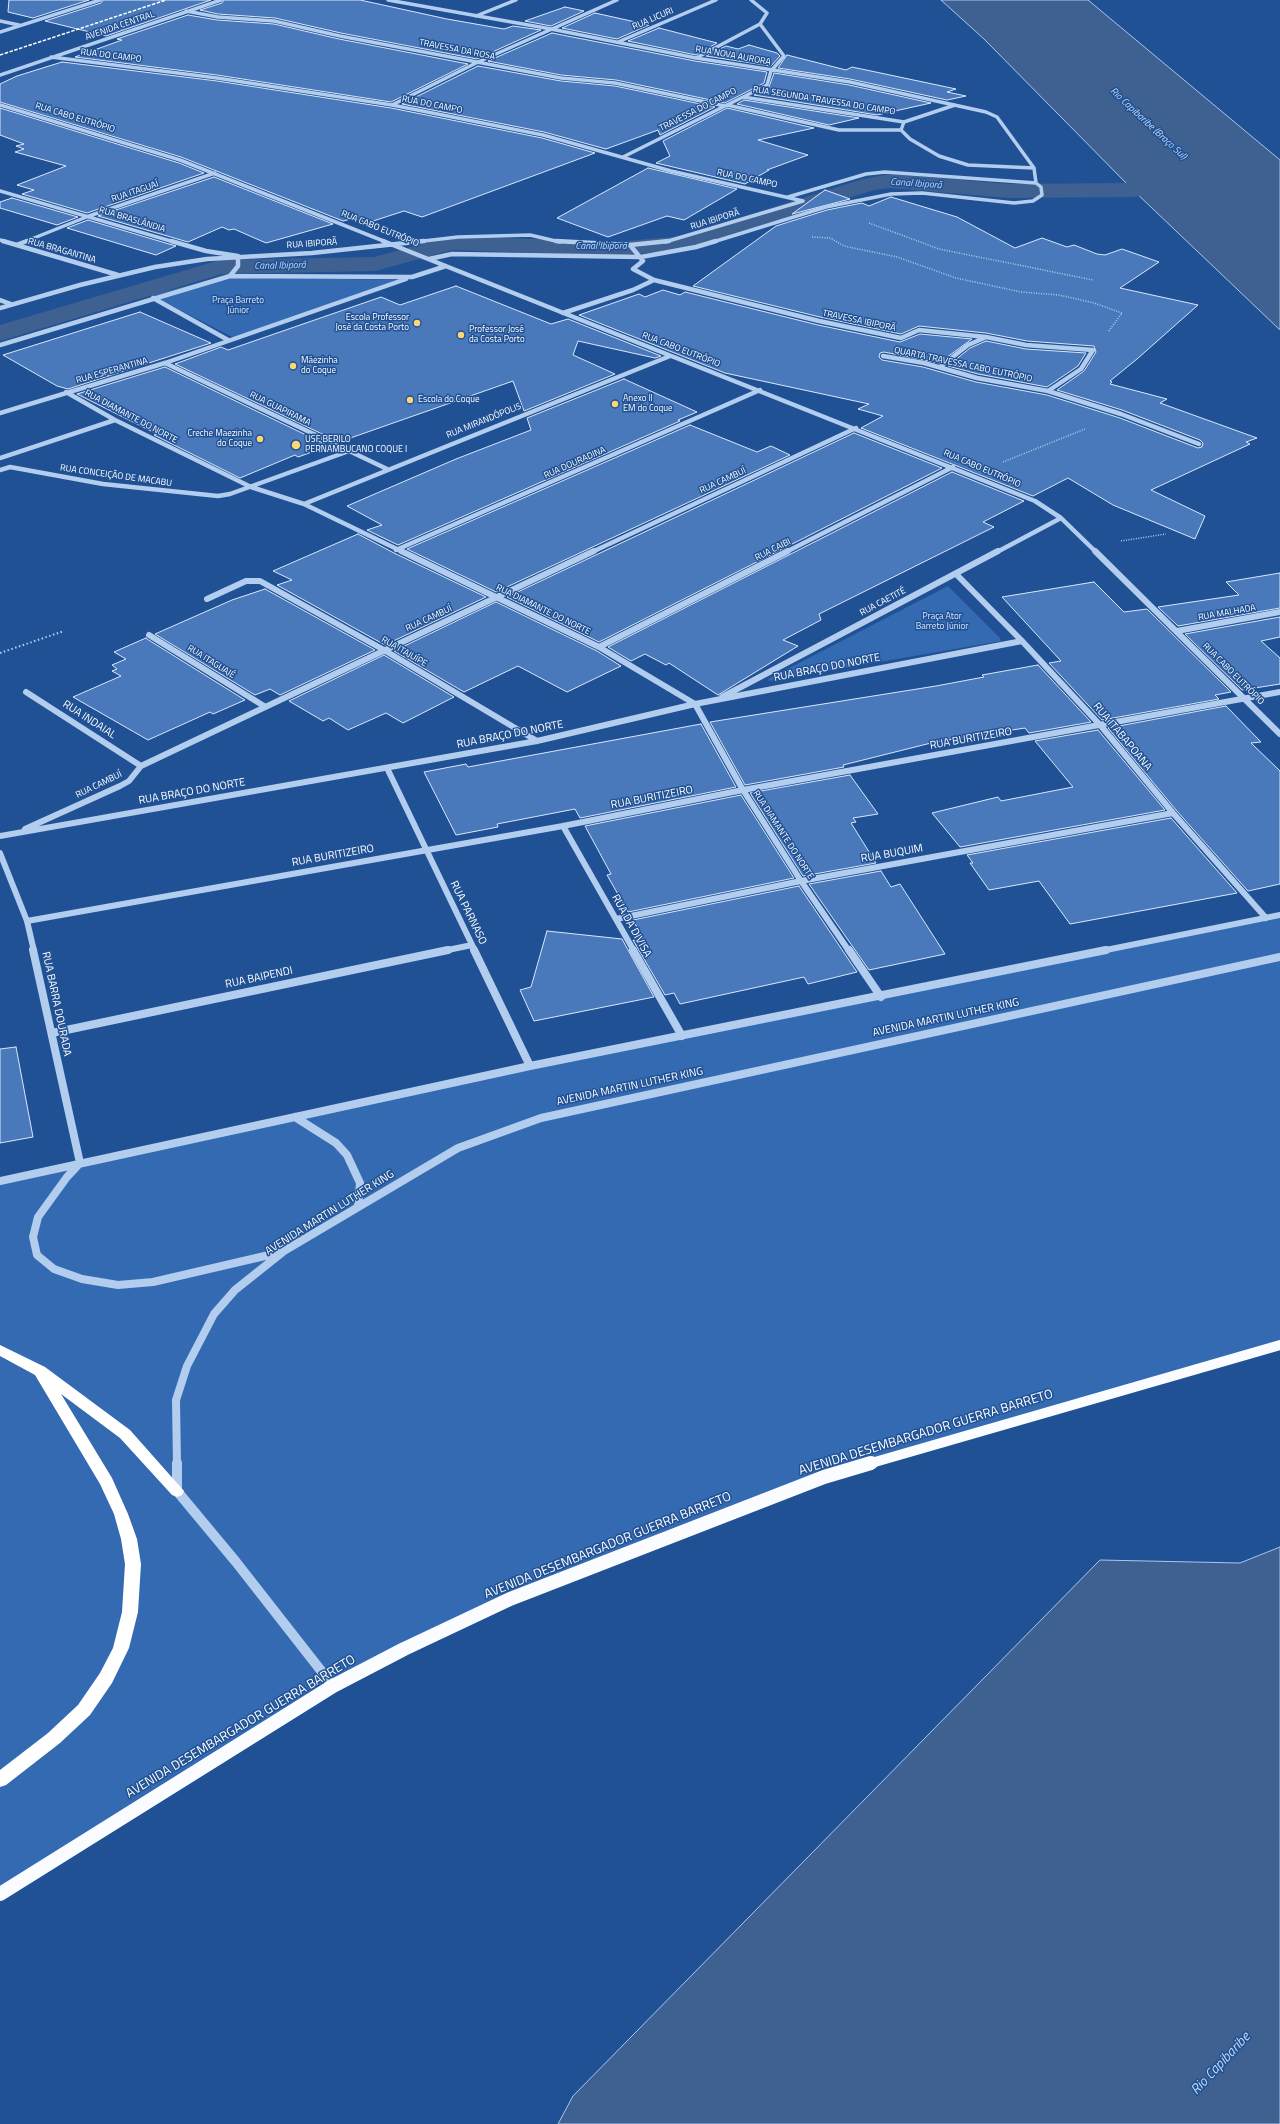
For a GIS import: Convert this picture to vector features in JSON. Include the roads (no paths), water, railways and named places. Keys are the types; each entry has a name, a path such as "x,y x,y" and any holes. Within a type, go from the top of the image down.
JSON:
{"highway":[{"path":"0,1350 40,1371 125,1434 177,1491"},
{"path":"0,1780 54,1738 84,1710 106,1678 121,1648 130,1612 133,1564 129,1540 121,1514 107,1482 40,1371"}],"main road":[{"name":"AVENIDA DESEMBARGADOR GUERRA BARRETO","path":"0,1894 333,1686 404,1648 510,1599 824,1477 1280,1345"}],"street":[{"path":"0,32 100,0"},
{"name":"AVENIDA CENTRAL","path":"0,75 222,0"},
{"name":"RUA NOVA AURORA","path":"388,0 551,29 696,58 771,71 850,82 975,109 998,116 1034,168 1036,183"},
{"path":"476,16 516,0"},
{"path":"392,105 478,62 617,0"},
{"name":"RUA LICURI","path":"618,42 716,0"},
{"path":"696,58 760,24 767,13 751,0"},
{"name":"TRAVESSA DA ROSA","path":"186,11 218,17 274,22 561,78 615,83 839,130 901,130"},
{"path":"0,21 20,26"},
{"name":"TRAVESSA DO CAMPO","path":"623,157 767,85 771,71 784,56 760,24"},
{"name":"RUA DO CAMPO","path":"51,57 217,78 392,105 543,135 671,171 803,201"},
{"name":"RUA SEGUNDA TRAVESSA DO CAMPO","path":"743,97 904,122"},
{"name":"RUA CABO EUTRÓPIO","path":"0,105 180,160 215,173 670,356 856,428 1035,501 1061,518 1280,734"},
{"path":"955,105 904,122 901,130 910,139 939,156 968,165 1034,168"},
{"path":"429,259 452,254 640,256 696,247 826,207 891,194 922,193 1014,203 1033,201 1042,195 1041,187 1036,183 885,172 866,174 788,197"},
{"name":"RUA ITAGUAÍ","path":"16,245 89,216 215,173"},
{"name":"RUA BRASLÂNDIA","path":"0,191 206,251 238,256"},
{"name":"RUA IBIPORÃ","path":"0,308 155,267 238,256 312,253 458,237 530,235 561,242 631,245 660,243 685,237 803,201"},
{"name":"RUA BRAGANTINA","path":"0,240 120,276"},
{"path":"631,245 640,256"},
{"path":"230,276 238,266 238,256"},
{"name":"TRAVESSA IBIPORÃ","path":"640,256 643,261 633,269 654,280 819,321 901,338 919,330 986,337 1026,344 1093,350 1081,368 1048,391"},
{"path":"0,345 215,278 230,276 412,277 446,266"},
{"name":"RUA ESPERANTINA","path":"0,413 165,363 412,277"},
{"path":"563,312 633,290 654,280"},
{"path":"153,298 228,340"},
{"path":"0,300 12,304"},
{"path":"940,367 968,345 986,337"},
{"name":"RUA MIRANDÓPOLIS","path":"304,504 387,468 670,356"},
{"name":"QUARTA TRAVESSA CABO EUTRÓPIO","path":"883,356 940,367 977,378 1048,391 1121,414 1199,444"},
{"name":"RUA GUAPIRAMA","path":"165,363 387,468"},
{"name":"RUA DOURADINA","path":"396,550 760,390"},
{"name":"RUA DIAMANTE DO NORTE","path":"66,392 115,420 251,487 304,504 396,550 599,647 695,704 743,790 801,881 881,997"},
{"path":"0,460 115,420"},
{"name":"RUA CAMBUÍ","path":"16,833 120,786 129,781 141,766 264,706 856,428"},
{"path":"251,487 349,451"},
{"path":"0,460 10,467"},
{"name":"RUA CONCEIÇÃO DE MACABU","path":"0,470 10,467 103,484 218,496 230,494 251,487"},
{"name":"RUA CAIBI","path":"599,647 953,467"},
{"name":"RUA CAETITÉ","path":"714,701 1061,518"},
{"name":"RUA ITABAPOANA","path":"956,574 1022,640 1101,726 1173,812 1266,918"},
{"name":"RUA ITAJUÍPE","path":"207,599 246,581 260,581 384,650 537,741"},
{"name":"RUA MALHADA","path":"1177,631 1280,612"},
{"name":"RUA ITAGUAJÉ","path":"149,635 264,706"},
{"name":"RUA BRAÇO DO NORTE","path":"0,836 537,741 695,704 1022,640"},
{"name":"RUA INDAIAL","path":"26,692 141,766"},
{"name":"RUA BURITIZEIRO","path":"27,921 563,826 743,790 1101,726 1280,692"},
{"name":"RUA PARNASO","path":"387,768 530,1066"},
{"name":"RUA BUQUIM","path":"616,919 801,881 1173,812"},
{"name":"RUA DA DIVISA","path":"563,826 682,1036"},
{"name":"RUA BARRA DOURADA","path":"0,854 27,921 80,1163"},
{"path":"0,1180 530,1066 881,997 1280,915"},
{"name":"RUA BAIPENDI","path":"52,1033 472,945"},
{"name":"AVENIDA MARTIN LUTHER KING","path":"177,1491 176,1400 187,1366 214,1314 235,1290 284,1251 458,1148 541,1118 1280,957"},
{"path":"295,1117 336,1143 347,1155 360,1183 358,1206"},
{"path":"80,1163 67,1177 38,1217 33,1237 36,1255 54,1269 82,1279 118,1285 154,1282 284,1251"},
{"path":"177,1491 236,1562 333,1686"}],"water":[{"name":"Rio Capibaribe (Braço Sul)","path":"941,0 1088,0 1280,160 1280,330 1133,190 984,39"},
{"name":"Rio Capibaribe","path":"1280,1547 1280,2124 558,2124 573,2096 1100,1560 1240,1563"}],"waterway":[{"name":"Canal Ibiporã","path":"0,333 220,267 375,264 451,243 616,249 683,243 871,184 890,181 1009,191 1133,190 1188,180"}],"railway":[{"path":"0,55 166,0"}],"place":[{"name":"Escola Professor José da Costa Porto","path":"417,323"},
{"name":"Professor José da Costa Porto","path":"461,335"},
{"name":"Mãezinha do Coque","path":"293,366"},
{"name":"Escola do Coque","path":"410,400"},
{"name":"Anexo II EM do Coque","path":"615,404"},
{"name":"Creche Maezinha do Coque","path":"260,439"},
{"name":"USF BERILO PERNAMBUCANO COQUE I","path":"296,445"}],"park label":[{"name":"Praça Barreto Júnior","path":"238,306"},
{"name":"Praça Ator Barreto Júnior","path":"942,622"}]}
